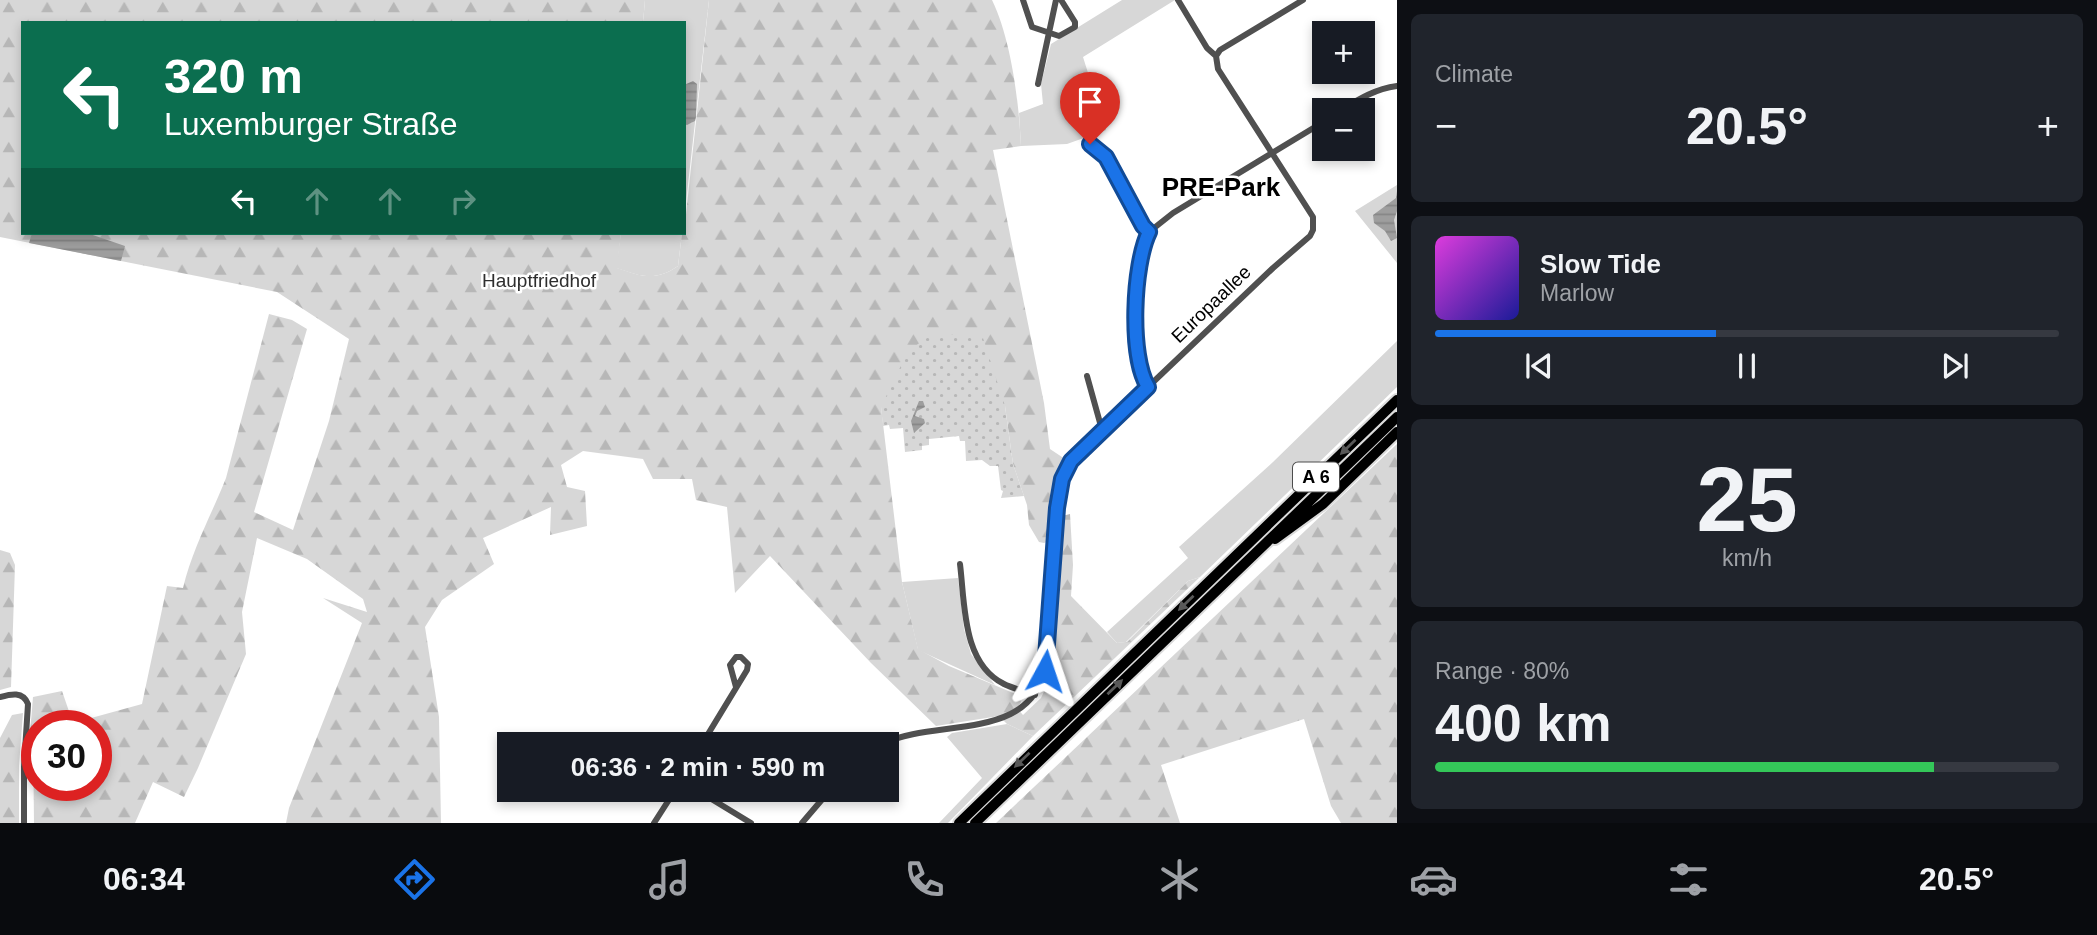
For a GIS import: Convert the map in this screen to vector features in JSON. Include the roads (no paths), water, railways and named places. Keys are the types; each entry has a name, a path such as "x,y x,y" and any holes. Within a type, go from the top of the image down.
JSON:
{"highway":[{"name":"A 6","path":"959,823 1397,400"},
{"name":"A 6","path":"975,823 1397,417"},
{"path":"1258,549 1289,531 1323,504 1397,432"}],"street":[{"path":"1023,0 1032,27 1059,36 1075,27 1075,22 1059,0"},
{"path":"1038,84 1048,34 1059,0"},
{"name":"Europaallee","path":"1035,695 1043,680 1046,663 1060,486 1071,461 1272,268 1310,236 1314,223 1218,69 1216,56 1207,48 1178,0"},
{"path":"1216,56 1220,50 1303,0"},
{"path":"1360,98 1382,88 1397,86"},
{"path":"1148,387 1141,372 1135,301 1141,258 1149,232 1173,213 1312,129"},
{"path":"1090,144 1106,157 1143,226 1149,232"},
{"path":"1087,376 1102,430"},
{"path":"899,739 918,733 1003,719 1026,705 1035,695 997,679 977,656 967,628 960,564"},
{"path":"709,732 736,687"},
{"path":"0,697 18,695 24,697 28,704 24,823"},
{"path":"655,822 668,802"},
{"path":"716,802 751,823"},
{"path":"802,823 820,802"}],"district":[{"name":"PRE-Park","path":"1221,187"}],"park label":[{"name":"Hauptfriedhof","path":"539,280"}]}
